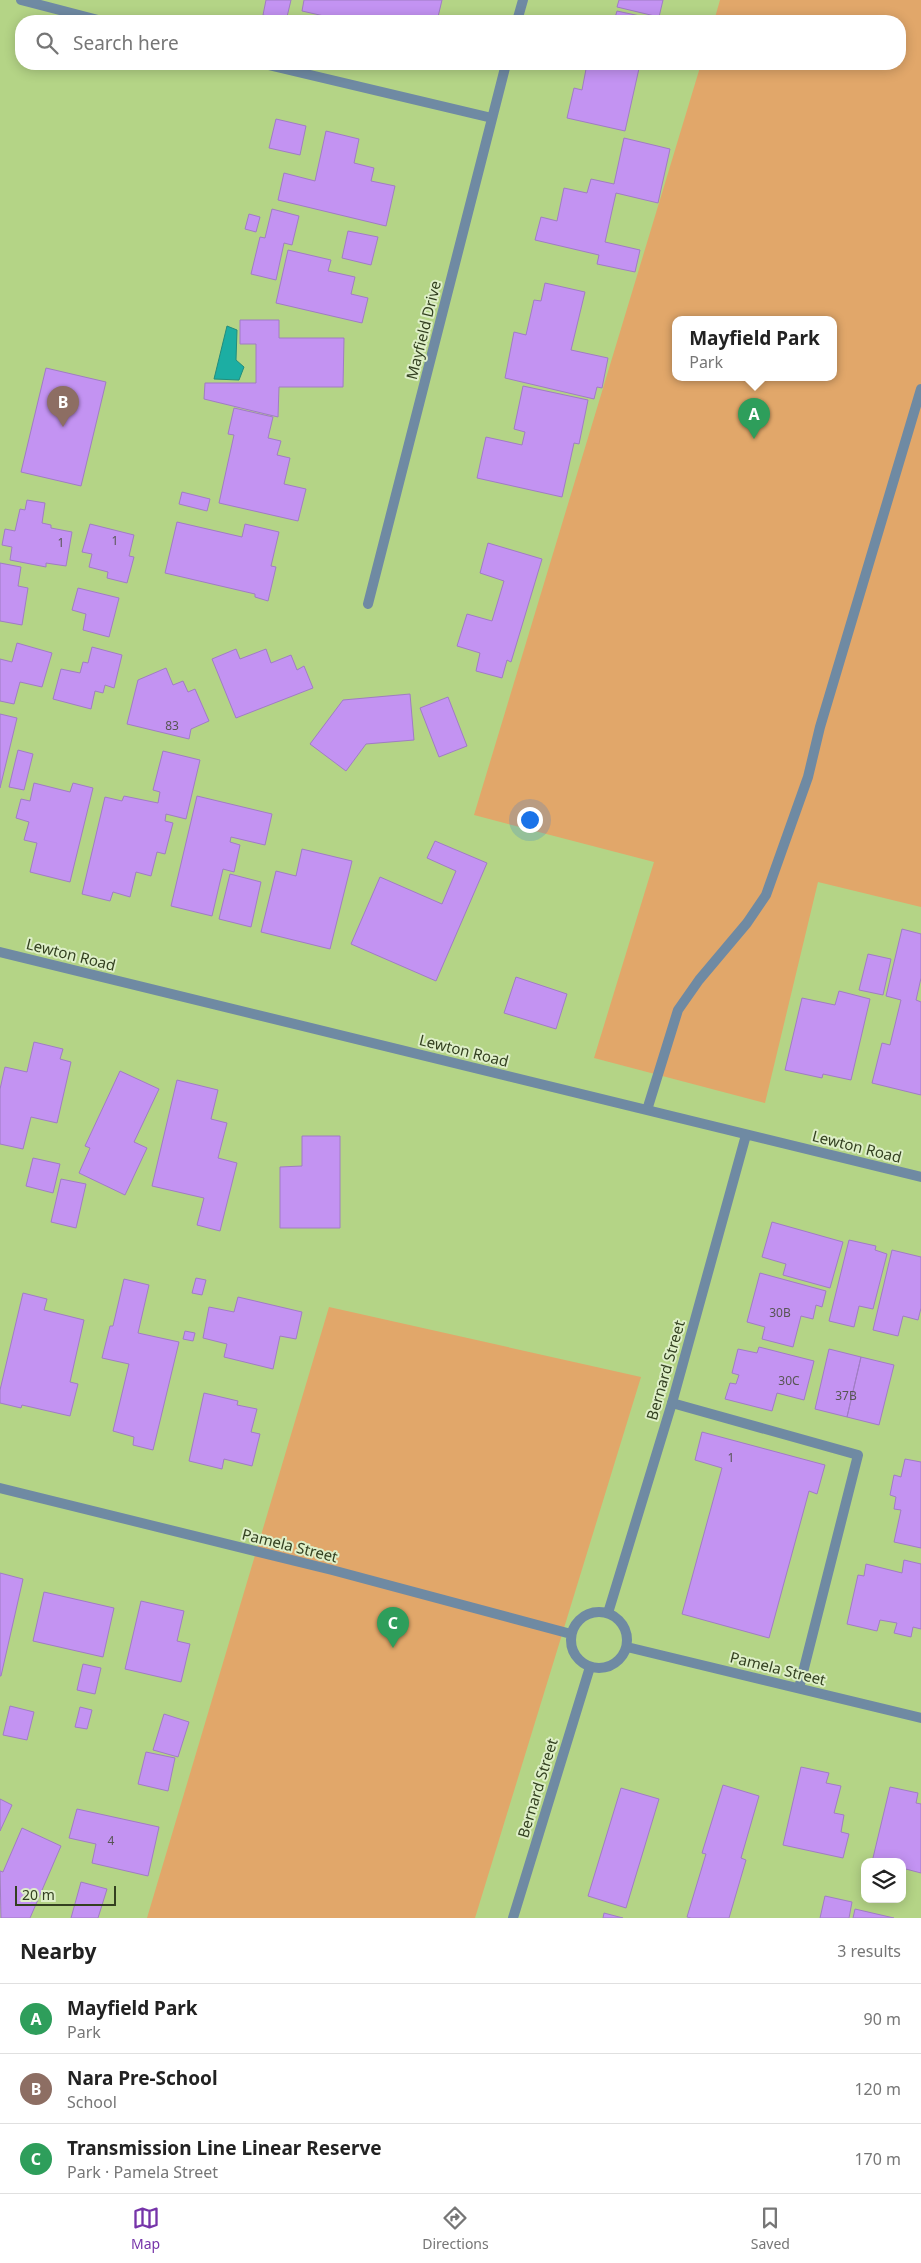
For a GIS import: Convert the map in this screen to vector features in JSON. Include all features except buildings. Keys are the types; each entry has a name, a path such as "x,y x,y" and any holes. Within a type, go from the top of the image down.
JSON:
{"street":[{"path":"21,0 79,15"},
{"path":"519,15 523,0"},
{"path":"289,70 492,118"},
{"name":"Mayfield Drive","path":"368,604 504,70"},
{"path":"647,1110 678,1010 699,980 747,923 768,888 808,777 820,727 921,389"},
{"name":"Lewton Road","path":"0,952 921,1177"},
{"name":"Bernard Street","path":"608,1613 672,1403 746,1135"},
{"path":"672,1403 858,1455 799,1688"},
{"name":"Pamela Street","path":"0,1488 332,1570 572,1634"},
{"path":"599,1611 608,1613 622,1622 628,1638 627,1647 617,1662 608,1667 590,1667 577,1657 571,1642 572,1634 581,1618 599,1611"},
{"name":"Pamela Street","path":"627,1647 921,1718"},
{"name":"Bernard Street","path":"513,1918 590,1667"}],"shaded area":[{"path":"720,0 921,0 921,907 818,882 765,1103 594,1058 654,862 474,815 699,70 906,70 906,15 716,15"},
{"path":"329,1307 641,1377 475,1918 147,1918"}],"water":[{"path":"227,326 237,330 236,360 244,367 239,380 214,379"}],"place":[{"name":"Nara Pre-School","path":"63,427"},
{"name":"Mayfield Park","path":"754,439"},
{"name":"Transmission Line Linear Reserve","path":"393,1648"}]}
